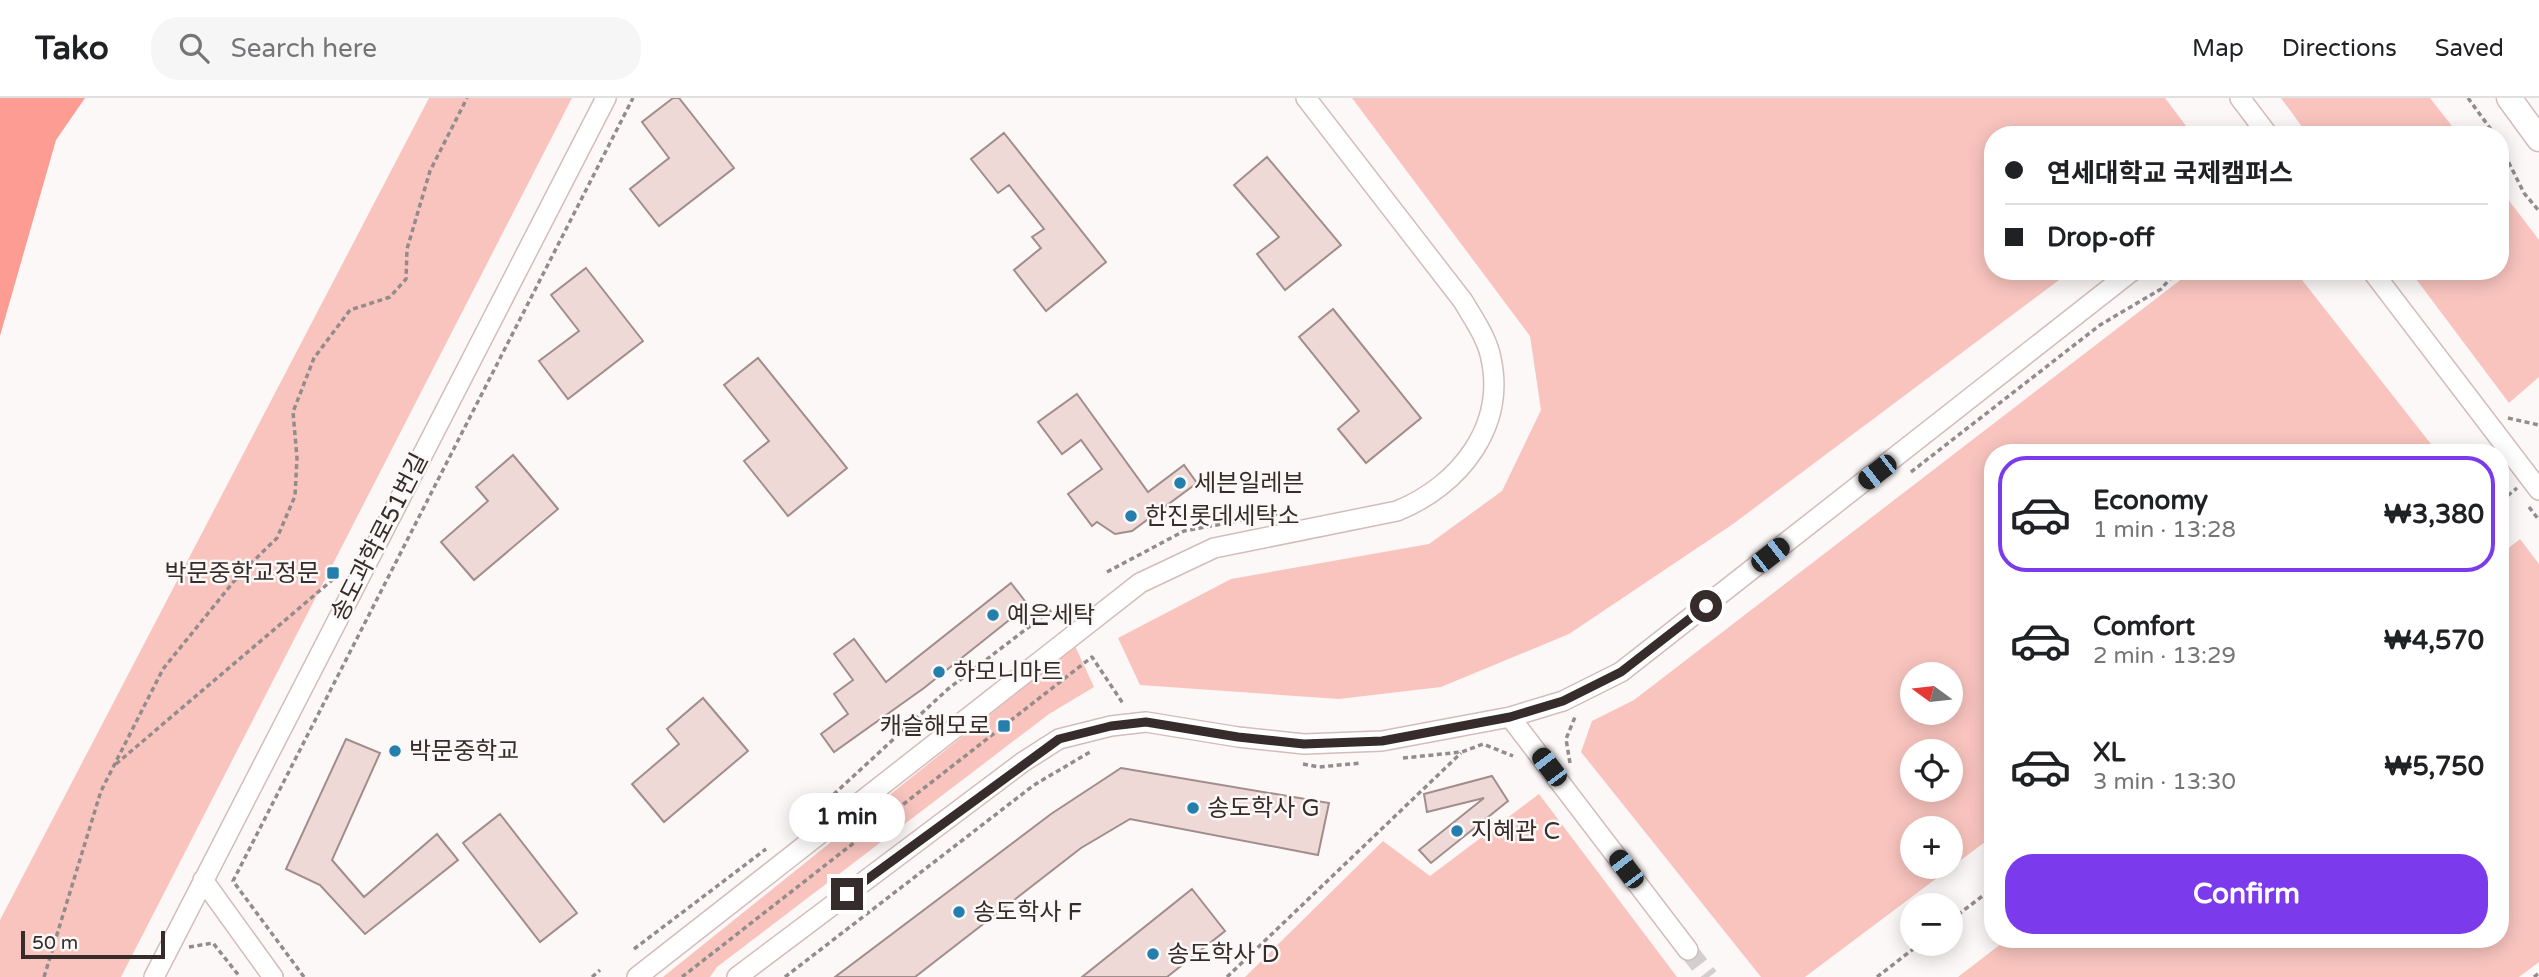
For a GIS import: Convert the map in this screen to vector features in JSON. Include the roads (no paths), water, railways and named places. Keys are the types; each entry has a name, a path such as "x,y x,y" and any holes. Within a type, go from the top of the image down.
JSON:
{"main road":[{"path":"2509,98 2539,139"}],"street":[{"name":"송도과학로51번길","path":"154,977 606,98"},
{"path":"636,977 1140,583 1214,548 1397,511 1423,500 1447,484 1469,461 1491,409 1494,381 1489,353 1478,327 1463,301 1307,98"},
{"path":"2241,98 2261,126"},
{"path":"737,977 1023,762 1059,739 1111,726 1146,722 1238,737 1304,744 1382,741 1510,717 1563,701 1621,672 2121,280"},
{"path":"2379,280 2508,444"},
{"path":"2509,446 2536,480"},
{"path":"1510,717 1688,950"},
{"path":"203,880 273,977"}],"tunnel":[{"path":"1688,950 1709,977"}],"place":[{"name":"세븐일레븐","path":"1180,483"},
{"name":"한진롯데세탁소","path":"1131,516"},
{"name":"박문중학교정문","path":"333,573"},
{"name":"예은세탁","path":"993,615"},
{"name":"하모니마트","path":"939,672"},
{"name":"캐슬해모로","path":"1004,726"},
{"name":"박문중학교","path":"395,751"},
{"name":"송도학사 G","path":"1193,808"},
{"name":"지혜관 C","path":"1457,831"},
{"name":"송도학사 F","path":"959,912"},
{"name":"송도학사 D","path":"1153,954"}]}
